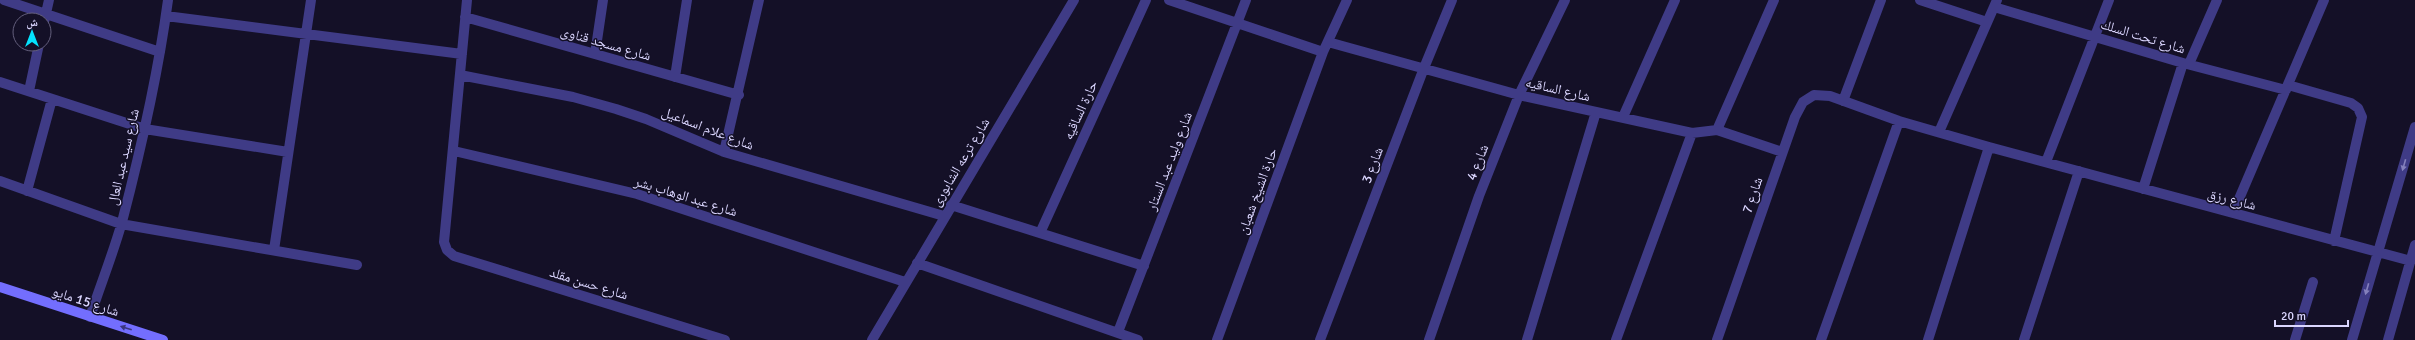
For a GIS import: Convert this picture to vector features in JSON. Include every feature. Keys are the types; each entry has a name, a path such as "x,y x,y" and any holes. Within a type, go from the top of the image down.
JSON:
{"main road":[{"name":"شارع 15 مايو","path":"0,287 163,340"}],"street":[{"path":"4,0 31,12"},
{"path":"46,12 49,0"},
{"name":"شارع سيد عبد العال","path":"90,317 121,224 145,129 160,52 168,0"},
{"path":"274,250 311,0"},
{"path":"454,151 467,0"},
{"path":"595,54 603,0"},
{"path":"675,77 687,0"},
{"path":"724,152 739,95 759,0"},
{"name":"شارع ترعه الشابورى","path":"872,340 944,216 1074,0"},
{"name":"حارة الساقيه","path":"1040,233 1146,0"},
{"name":"شارع الساقيه","path":"1168,0 1238,23 1326,47 1424,68 1519,95 1692,133 1716,130 1782,152"},
{"name":"شارع وليد عبد الستار","path":"1118,332 1246,0"},
{"name":"حارة الشيخ شعبان","path":"1217,340 1326,47 1347,0"},
{"name":"شارع 3","path":"1320,340 1424,68 1452,0"},
{"name":"شارع 4","path":"1428,340 1478,196 1519,95 1565,0"},
{"path":"1623,117 1675,0"},
{"path":"1716,130 1774,0"},
{"path":"1844,101 1881,0"},
{"path":"1920,0 1987,22"},
{"path":"2046,162 2093,36 2109,0"},
{"path":"2143,189 2186,63 2217,0"},
{"path":"2233,214 2324,0"},
{"path":"1939,132 1996,3"},
{"name":"شارع تحت السلك","path":"1996,3 2093,36 2186,63 2351,103 2358,108 2362,116 2334,241"},
{"path":"166,16 462,54"},
{"name":"شارع مسجد قناوى","path":"465,17 739,95"},
{"path":"52,20 160,52"},
{"path":"28,91 37,52"},
{"name":"شارع علام اسماعيل","path":"460,75 573,98 616,109 646,119 724,152 944,216"},
{"path":"0,82 145,129 288,152"},
{"name":"شارع 7","path":"1717,340 1782,152 1803,102 1814,95 1830,96 1899,121 1939,132"},
{"path":"27,191 52,99"},
{"path":"1527,340 1596,112"},
{"path":"1821,340 1899,121"},
{"path":"2352,340 2415,127"},
{"name":"شارع رزق","path":"1939,132 2233,214 2410,261"},
{"path":"1616,340 1692,133"},
{"path":"1928,340 1989,147"},
{"name":"شارع حسن مقلد","path":"454,151 444,242 447,250 454,256 725,340"},
{"name":"شارع عبد الوهاب بشر","path":"454,151 638,194 906,282"},
{"path":"2024,340 2079,171"},
{"path":"0,181 121,224 357,265"},
{"path":"951,205 1144,266"},
{"path":"2388,340 2415,245"},
{"path":"917,263 1138,340"},
{"path":"2295,340 2313,282"}]}
